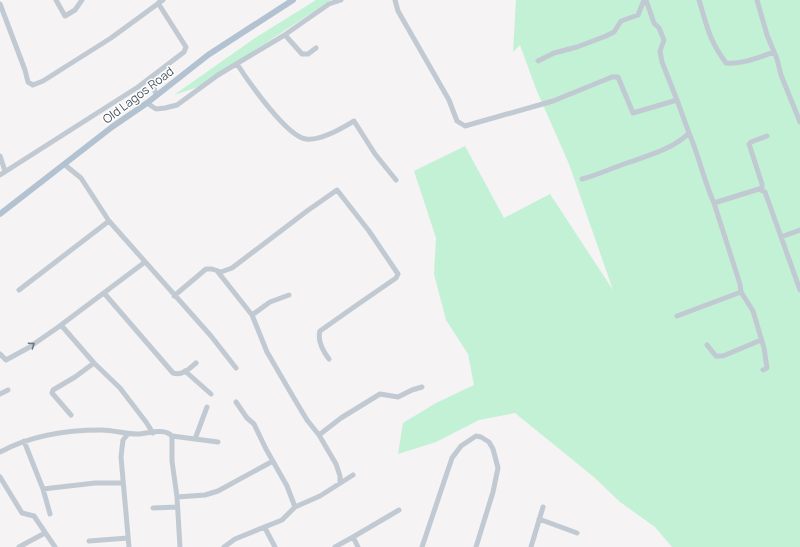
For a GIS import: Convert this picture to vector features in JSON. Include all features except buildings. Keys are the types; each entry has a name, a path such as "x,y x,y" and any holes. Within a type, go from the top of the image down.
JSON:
{"main road":[{"name":"Old Lagos Road","path":"0,214 208,55 293,0"}],"street":[{"path":"56,0 65,16 75,10 82,0"},
{"path":"146,103 156,109 177,105 218,75 285,35 329,4 341,0"},
{"path":"395,0 398,11 449,100 457,121 465,126 552,101 612,77 618,77 633,112 677,100"},
{"path":"645,0 654,23 659,28 664,40 660,51 662,62 695,148 706,184 714,203 740,284 741,292 753,312 767,361 767,368 763,370"},
{"path":"538,61 554,53 577,47 614,32 621,21 638,14 645,0"},
{"path":"699,0 709,34 716,49 726,63 742,63 774,52"},
{"path":"757,0 767,35 778,59 781,75 788,95 798,114 800,122"},
{"path":"0,4 28,82 33,86 111,38 161,2 186,49 138,87 0,175"},
{"path":"285,35 302,54 308,54 316,48"},
{"path":"237,64 251,85 282,122 302,138 310,140 321,137 337,131 354,121 375,154 396,180"},
{"path":"151,77 156,96"},
{"path":"582,179 678,142 689,133"},
{"path":"767,136 749,144 762,184 762,190 765,192 800,290"},
{"path":"0,156 6,171"},
{"path":"65,165 81,178 109,221 174,296 212,336 236,368"},
{"path":"714,203 759,189 762,190"},
{"path":"218,272 224,272 232,268 307,210 323,201 336,190 338,191 369,231 398,274 396,278 320,331 319,339 329,359"},
{"path":"19,290 109,221"},
{"path":"781,237 800,230"},
{"path":"0,354 6,360 28,348 145,262"},
{"path":"174,296 206,269 212,269 218,272 252,315 267,352 307,420 319,435 336,464 340,476 340,483"},
{"path":"104,292 173,373 178,374 186,371 196,363"},
{"path":"677,316 741,292"},
{"path":"252,315 270,302 289,295"},
{"path":"61,325 94,363 120,388 153,433"},
{"path":"707,345 716,356 723,356 761,340"},
{"path":"70,414 52,393 53,390 75,377 94,363"},
{"path":"186,371 210,394"},
{"path":"319,435 341,418 380,394 398,397 422,387"},
{"path":"0,394 8,390"},
{"path":"236,402 247,418 254,424 287,486 295,507"},
{"path":"196,439 207,407"},
{"path":"0,452 24,441 46,435 100,430 114,430 128,434 163,431 172,436 218,442"},
{"path":"128,434 123,440 122,447 123,483 129,547"},
{"path":"172,436 172,461 177,497 180,547"},
{"path":"422,547 452,458 458,448 476,436 489,442 498,468 493,492 476,547"},
{"path":"24,441 43,489 50,514"},
{"path":"177,497 205,495 218,492 273,461"},
{"path":"224,547 235,539 282,520 295,507 320,496 352,475"},
{"path":"0,477 22,513 34,516 55,547"},
{"path":"43,489 95,483 123,483"},
{"path":"531,547 542,507"},
{"path":"153,508 177,508"},
{"path":"335,547 399,510"},
{"path":"539,519 577,532"},
{"path":"265,528 275,547"},
{"path":"19,547 45,533"},
{"path":"352,537 358,547"},
{"path":"89,541 128,538"}],"green space":[{"path":"316,0 331,0 237,62 210,83 174,95 255,38"},
{"path":"516,0 800,0 800,547 672,547 655,527 620,502 595,478 515,413 479,420 436,442 398,454 403,423 436,403 474,385 468,354 446,320 434,274 436,238 414,171 465,146 504,218 550,194 613,290 569,164 536,89 520,45 513,52"}]}
